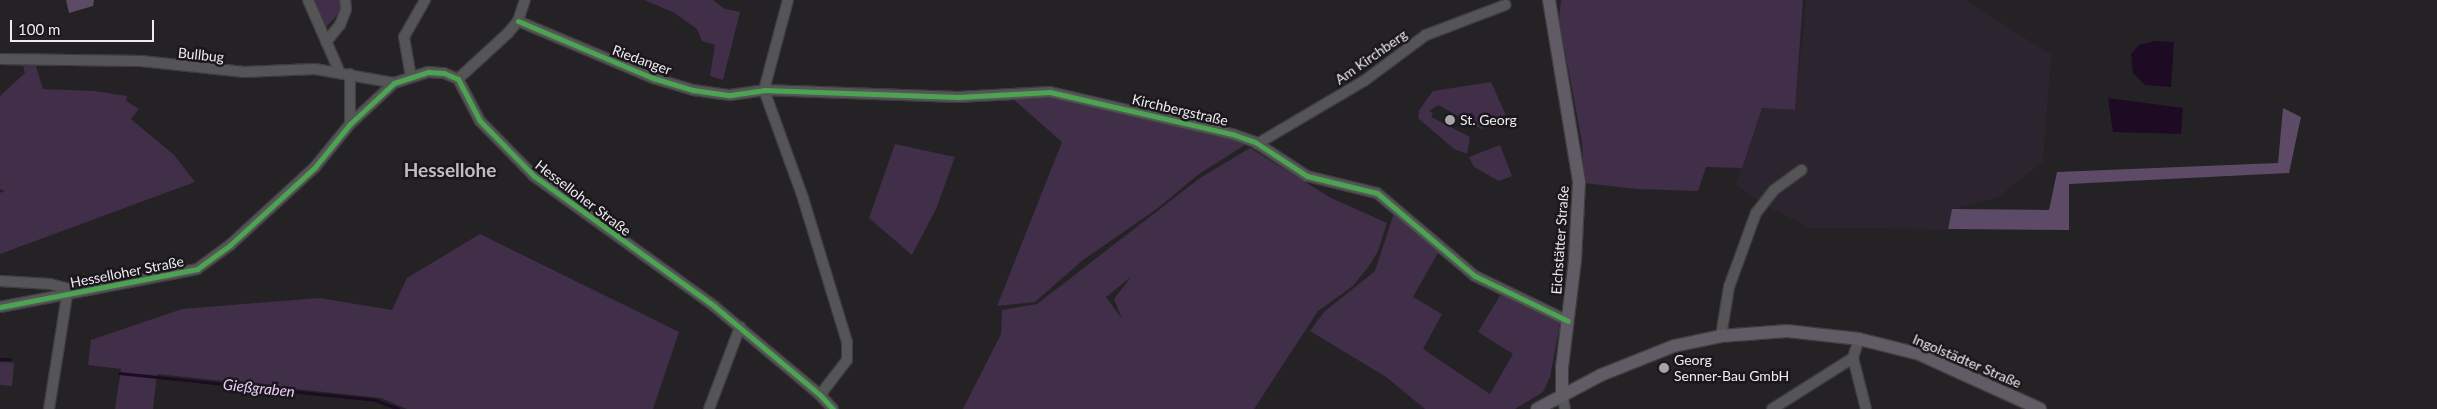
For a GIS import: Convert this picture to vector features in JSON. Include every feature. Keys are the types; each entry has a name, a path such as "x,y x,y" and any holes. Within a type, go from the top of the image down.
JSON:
{"main road":[{"name":"Eichstätter Straße","path":"1549,0 1579,182 1576,260 1568,322 1562,394"},
{"name":"Ingolstädter Straße","path":"1536,409 1562,394 1644,356 1721,336 1787,331 1859,339 1919,354 2040,409"}],"street":[{"path":"308,0 326,42 345,73 350,124"},
{"path":"326,42 340,25 346,9 345,0"},
{"path":"411,78 404,37 425,0"},
{"path":"458,79 518,21 525,0"},
{"path":"788,0 764,90 803,198 847,342 847,360 838,377 820,394"},
{"name":"Am Kirchberg","path":"1257,144 1364,81 1426,35 1506,5"},
{"name":"Riedanger","path":"518,21 652,78 693,90 730,95 764,90"},
{"name":"Bullbug","path":"0,59 71,58 141,61 208,71 315,69 394,83"},
{"name":"Hesselloher Straße","path":"0,307 197,269 230,245 315,167 350,124 394,83 428,72 444,73 458,79 480,121 534,176 740,327 820,394 828,407"},
{"name":"Kirchbergstraße","path":"764,90 958,97 1050,92 1232,134 1257,144 1307,176 1377,193 1475,276 1568,322"},
{"path":"1721,336 1729,288 1756,212 1774,190 1802,170"},
{"path":"0,281 50,284 82,292"},
{"path":"49,409 67,295"},
{"path":"709,409 740,327"},
{"path":"1859,339 1853,358 1866,409"},
{"path":"1772,409 1853,358"},
{"path":"1562,394 1564,409"}],"shaded area":[{"path":"66,0 94,0 93,6 69,13"},
{"path":"311,0 343,0 344,8 325,28"},
{"path":"644,0 713,0 725,9 740,12 723,80 710,76 715,45 702,41 697,29 673,12"},
{"path":"1561,0 1803,0 1795,110 1762,108 1742,168 1706,167 1698,191 1637,189 1584,183 1582,142 1559,20"},
{"path":"1806,0 1966,0 2051,55 2043,161 1999,197 1952,209 1948,229 1811,228 1759,202 1736,184 1762,108 1795,110"},
{"path":"2155,41 2174,42 2171,87 2145,85 2133,73 2131,54 2139,45"},
{"path":"23,66 36,66 43,89 95,91 127,96 126,101 139,109 131,119 174,155 195,182 0,254 0,193 5,191 0,189 0,96 25,73"},
{"path":"1491,82 1508,120 1482,129 1438,105 1429,111 1433,113 1431,117 1470,137 1467,154 1454,149 1418,118 1419,110 1433,91"},
{"path":"1017,96 1067,99 1248,143 1199,174 1158,208 1083,260 1035,302 997,306 1062,142 1015,101"},
{"path":"2108,98 2183,108 2181,134 2113,132"},
{"path":"2283,108 2301,117 2289,173 2069,184 2069,230 1948,229 1952,209 2049,210 2057,172 2278,163"},
{"path":"895,144 955,157 936,209 912,255 869,218"},
{"path":"1500,145 1512,176 1499,181 1474,167 1469,157"},
{"path":"1250,148 1331,198 1387,223 1378,251 1369,266 1353,286 1318,311 1254,409 963,409 1001,334 1002,310 1037,304 1200,178","holes":["1131,277 1114,299 1122,319 1106,297"]},
{"path":"1395,210 1439,251 1413,297 1442,314 1423,349 1490,394 1513,354 1478,332 1501,294 1560,324 1550,377 1543,392 1515,409 1425,409 1386,377 1310,331 1324,312 1375,271"},
{"path":"480,234 679,332 653,409 407,409 381,398 157,374 153,409 115,409 121,369 88,365 91,340 182,309 319,298 392,310 407,278"},
{"path":"0,362 14,363 12,386 0,385"}],"waterway":[{"name":"Gießgraben","path":"0,359 10,359"},
{"name":"Gießgraben","path":"119,373 375,400 398,409"}],"cycle path":[{"path":"518,21 653,78 693,90 730,95 764,90 958,97 1050,92 1232,134 1255,142 1307,176 1377,193 1475,276 1568,321"},
{"path":"0,307 197,269 230,245 315,167 350,124 394,83 428,72 444,73 458,79 480,121 534,176 714,306 820,395 833,409"}],"place":[{"name":"St. Georg","path":"1450,120"},
{"name":"Georg Senner-Bau GmbH","path":"1664,368"}],"district":[{"name":"Hessellohe","path":"450,170"}]}
